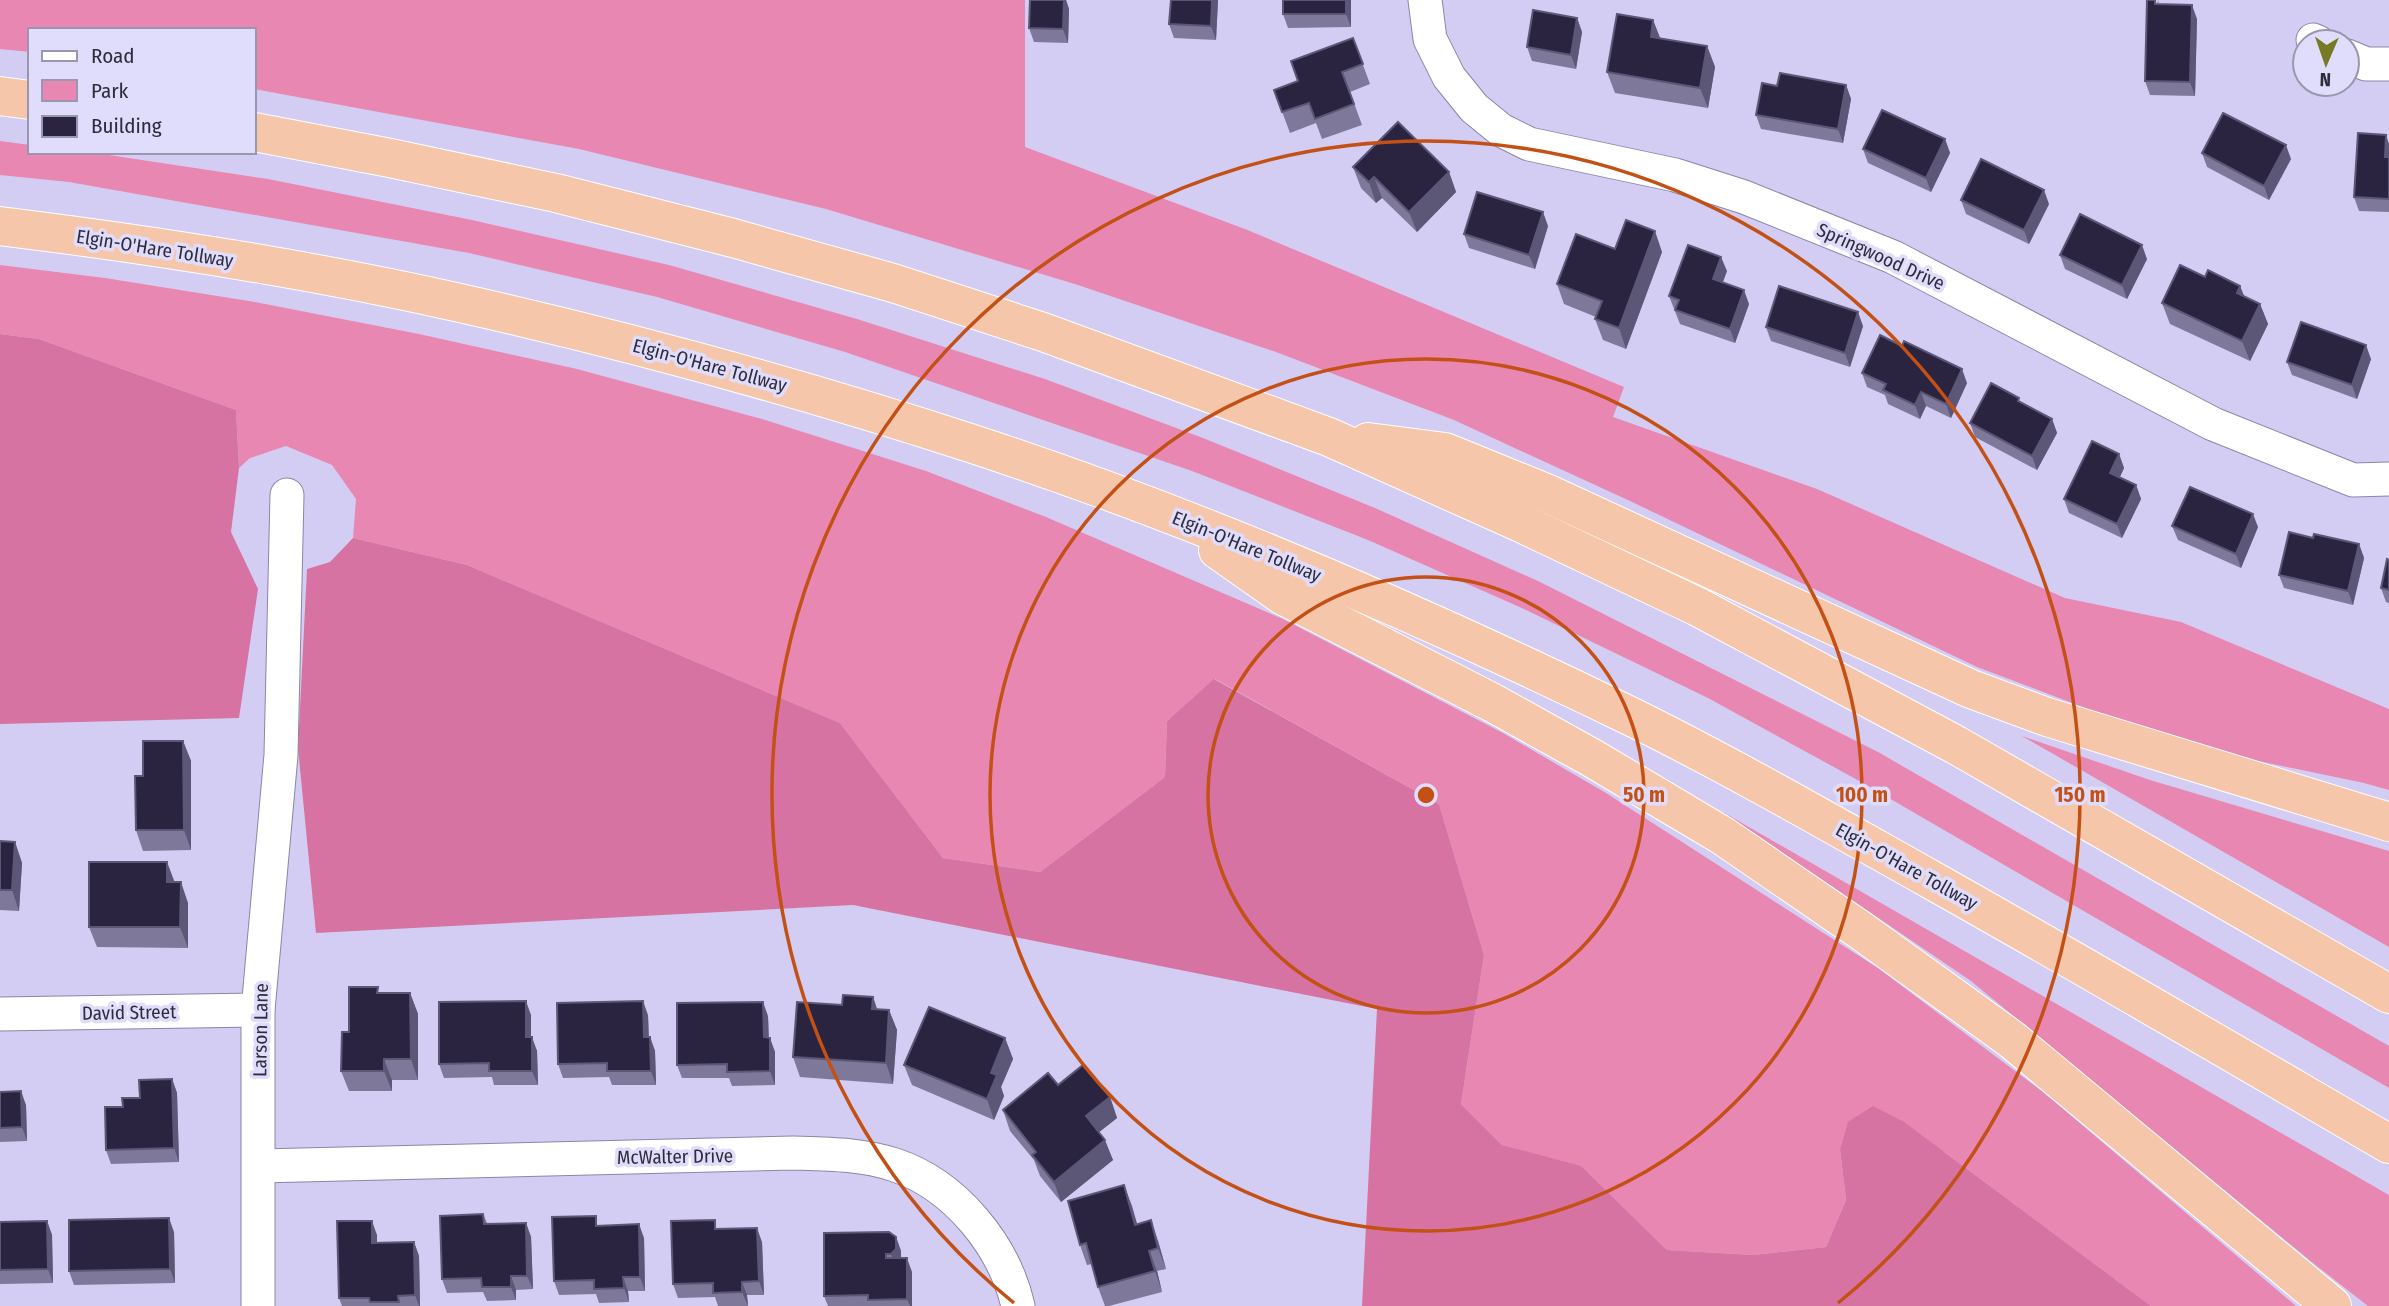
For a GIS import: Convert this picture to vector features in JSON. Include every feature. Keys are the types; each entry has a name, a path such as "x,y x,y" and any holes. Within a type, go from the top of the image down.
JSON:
{"highway":[{"path":"0,96 28,100"},
{"path":"256,132 556,193 746,241 893,283 1043,332 1329,437 1521,523 1698,607 1955,745 2389,994"},
{"name":"Elgin-O'Hare Tollway","path":"0,226 107,240 296,271 454,302 640,346 799,390 978,446 1164,513 1327,578 1498,653 1759,782 2108,980 2389,1144"},
{"path":"1329,437 1445,452 1546,493 1971,689 2047,717 2389,822"},
{"path":"1164,513 1282,595 1537,727 1734,844 1860,930 2011,1040 2332,1306"}],"street":[{"name":"Springwood Drive","path":"1425,0 1430,39 1449,77 1474,108 1501,130 1530,144 1675,175 1744,197 1893,257 2213,424 2353,480 2389,479"},
{"path":"2361,62 2389,64"},
{"name":"Larson Lane","path":"258,1306 258,1010 281,755 287,495"},
{"name":"David Street","path":"0,1014 258,1010"},
{"name":"McWalter Drive","path":"260,1166 793,1153 865,1157 896,1165 924,1178 948,1195 976,1223 993,1247 1008,1275 1018,1306"}],"green space":[{"path":"0,0 1025,0 1025,147 1245,229 1624,387 1613,417 1817,489 2065,598 2181,622 2389,709 2389,790 2258,761 2117,720 1977,667 1454,420 1276,352 1078,285 826,209 579,149 256,89 256,28 28,28 28,52 0,49"},
{"path":"0,141 28,145 28,154 102,154 268,179 472,220 669,265 857,319 1045,379 1203,438 1375,508 1538,581 1878,752 2389,1046 2389,1088 1863,783 1708,698 1524,609 1368,540 1192,471 845,352 657,297 469,253 69,182 0,175"},
{"path":"0,265 105,278 255,302 419,334 577,369 762,419 926,471 1046,517 1283,619 1503,733 1606,793 1878,968 2043,1092 2296,1306 2151,1306 1943,1151 1840,1150 1846,1200 1826,1247 1753,1255 1667,1250 1588,1173 1502,1145 1461,1104 1484,955 1439,804 1215,679 1167,721 1165,777 1040,872 943,858 840,723 467,565 353,538 356,499 332,465 286,446 250,458 239,468 236,410 39,339 0,334"},
{"path":"2022,736 2150,780 2389,851 2389,947"},
{"path":"1721,811 2389,1195 2389,1306 2368,1306 1971,981"}],"shaded area":[{"path":"0,334 39,339 236,410 239,468 231,532 258,589 239,718 0,724"},
{"path":"353,538 467,565 840,723 943,858 1040,872 1165,777 1167,721 1214,679 1439,804 1484,955 1461,1104 1502,1145 1581,1166 1667,1250 1753,1255 1826,1247 1846,1200 1840,1150 1848,1122 1873,1106 1904,1122 2151,1306 1362,1306 1377,1009 853,905 316,933 298,748 307,569 330,562"}],"building":[{"path":"1030,0 1064,0 1063,29 1029,28"},
{"path":"1171,0 1212,0 1211,26 1169,24"},
{"path":"1283,0 1346,0 1346,14 1283,14"},
{"path":"2147,0 2155,0 2155,4 2192,5 2190,82 2145,81"},
{"path":"1533,10 1577,18 1571,55 1527,47"},
{"path":"1617,14 1653,20 1651,37 1707,46 1700,88 1607,72"},
{"path":"1353,38 1363,64 1342,72 1354,104 1315,119 1309,103 1282,112 1274,90 1298,81 1291,61"},
{"path":"1780,73 1846,85 1838,129 1756,115 1762,83 1777,86"},
{"path":"1882,110 1945,139 1926,178 1863,149"},
{"path":"2223,113 2286,145 2264,186 2202,153"},
{"path":"1398,122 1449,172 1409,212 1374,177 1369,182 1353,167"},
{"path":"2358,133 2386,135 2389,199 2354,197"},
{"path":"1981,159 2044,190 2024,230 1961,200"},
{"path":"1477,192 1543,212 1529,255 1464,234"},
{"path":"2080,214 2142,245 2122,285 2060,255"},
{"path":"1626,220 1655,231 1619,328 1595,319 1602,301 1557,284 1576,234 1615,249"},
{"path":"1688,245 1721,257 1713,279 1744,290 1730,329 1675,310 1679,300 1669,296"},
{"path":"2180,265 2205,277 2208,270 2240,286 2237,293 2260,304 2242,341 2162,303"},
{"path":"1779,286 1858,312 1845,353 1766,327"},
{"path":"2301,322 2366,345 2352,385 2287,362"},
{"path":"1880,335 1902,346 1904,341 1962,369 1946,404 1921,392 1915,405 1883,390 1886,384 1862,373"},
{"path":"1991,383 2052,419 2032,456 1970,423"},
{"path":"2092,441 2119,454 2110,473 2136,485 2117,524 2064,499"},
{"path":"2190,487 2253,514 2236,554 2172,526"},
{"path":"2289,532 2313,538 2314,534 2359,544 2348,591 2279,575"},
{"path":"2387,559 2389,560 2389,590 2381,588"},
{"path":"143,741 183,741 184,830 136,830 135,776 143,776"},
{"path":"0,841 15,842 12,890 0,890"},
{"path":"89,862 167,862 167,882 181,882 180,927 89,927"},
{"path":"349,987 378,987 377,993 410,993 411,1059 384,1059 384,1071 341,1071 342,1032 349,1032"},
{"path":"843,995 873,997 872,1009 889,1010 886,1063 793,1057 797,1002 842,1005"},
{"path":"526,1001 526,1037 532,1037 532,1071 489,1071 489,1063 439,1064 439,1002"},
{"path":"643,1001 644,1037 650,1037 651,1071 607,1071 607,1063 558,1064 557,1003"},
{"path":"763,1002 764,1037 770,1038 770,1071 727,1072 727,1064 677,1065 677,1003"},
{"path":"929,1007 1005,1038 991,1073 997,1075 987,1099 904,1065"},
{"path":"1083,1065 1110,1097 1086,1116 1105,1140 1054,1182 1032,1155 1036,1152 1003,1110 1048,1073 1058,1085"},
{"path":"172,1079 174,1148 106,1150 105,1107 123,1107 122,1098 140,1098 139,1080"},
{"path":"21,1091 22,1127 0,1128 0,1092"},
{"path":"1124,1185 1135,1225 1151,1220 1158,1248 1149,1251 1155,1271 1098,1287 1086,1243 1080,1245 1068,1201"},
{"path":"483,1214 484,1224 526,1223 527,1276 511,1276 511,1287 482,1287 481,1278 442,1279 440,1216"},
{"path":"596,1216 596,1226 639,1224 640,1277 623,1277 624,1288 594,1289 594,1280 554,1281 552,1217"},
{"path":"169,1218 170,1269 69,1271 69,1220"},
{"path":"715,1220 715,1229 757,1228 759,1281 742,1282 742,1292 713,1293 713,1283 673,1284 671,1221"},
{"path":"47,1221 48,1269 0,1270 0,1222"},
{"path":"337,1221 372,1221 372,1243 414,1242 415,1295 398,1296 399,1302 339,1298"},
{"path":"889,1232 896,1237 896,1249 891,1254 886,1254 886,1258 907,1258 907,1299 868,1300 868,1295 824,1296 824,1233"}]}
